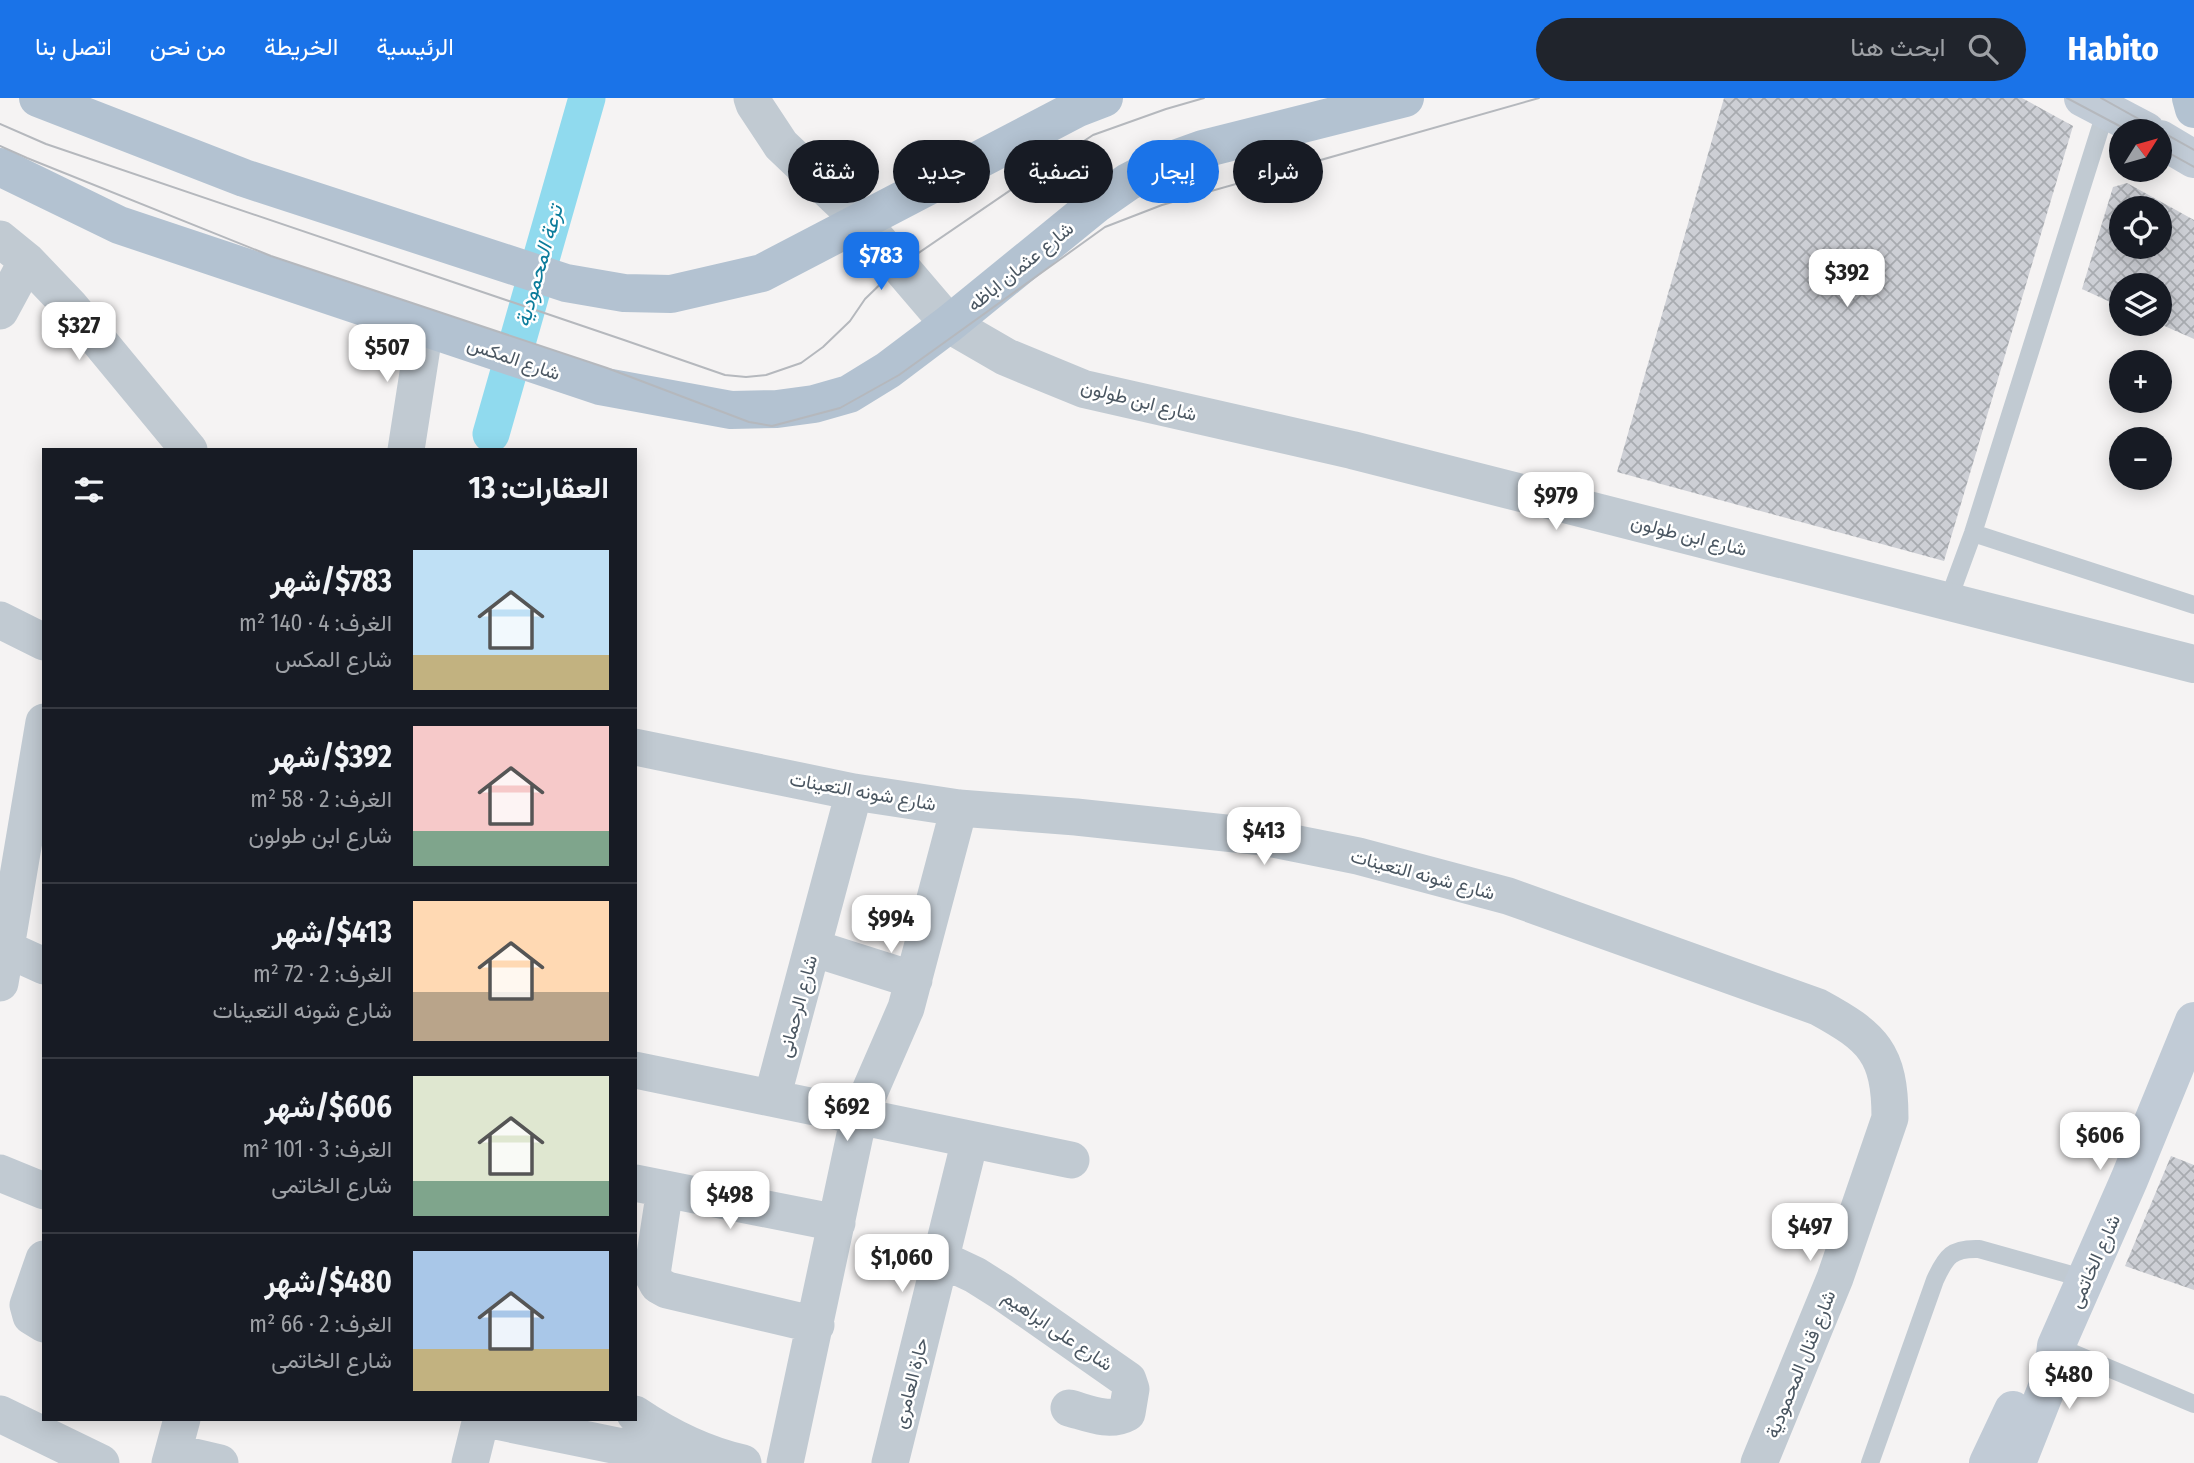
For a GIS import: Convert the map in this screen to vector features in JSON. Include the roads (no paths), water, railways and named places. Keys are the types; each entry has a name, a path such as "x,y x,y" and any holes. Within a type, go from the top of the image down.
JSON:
{"main road":[{"path":"43,100 244,178 566,283 624,293 670,294 762,273 1078,108 1104,98"},
{"name":"شارع عثمان اباظه","path":"949,324 1095,205 1128,182 1164,163 1203,149 1405,98"},
{"path":"2190,98 2194,109"},
{"path":"2094,104 2123,119"},
{"path":"2172,146 2194,159"},
{"name":"شارع المكس","path":"8,171 119,225 600,386 731,410 777,409 814,404 849,394 888,370 949,324"},
{"name":"شارع الخاتمى","path":"2017,1463 2053,1372 2056,1346 2129,1180 2194,1021"},
{"name":"شارع الخاتمى","path":"1988,1463 2030,1373 2056,1346"}],"street":[{"path":"752,98 781,145 860,220"},
{"name":"شارع ابن طولون","path":"860,220 949,324 1006,357 1084,389 1352,450 2194,664"},
{"path":"0,311 13,250"},
{"path":"13,250 70,306 187,448"},
{"path":"406,448 425,328"},
{"path":"0,620 42,641"},
{"path":"42,745 38,791 10,860 2,959 42,965"},
{"name":"شارع شونه التعينات","path":"637,747 853,792 959,808 1076,817 1263,837 1359,856 1508,896 1818,1007 1848,1023 1867,1039 1884,1063"},
{"name":"شارع الرحمانى","path":"772,1098 853,792"},
{"path":"785,1463 859,1116 906,1008 959,808"},
{"path":"813,948 914,980"},
{"name":"شارع قنال المحمودية","path":"1759,1463 1835,1278 1890,1118 1890,1091 1884,1063"},
{"path":"637,1070 1071,1160"},
{"name":"حارة العامرى","path":"890,1463 970,1140"},
{"path":"0,1173 42,1190"},
{"path":"816,1325 667,1290 658,1285 652,1274 650,1186 837,1223"},
{"name":"شارع على ابراهيم","path":"941,1259 975,1275 1002,1292 1128,1380 1131,1389 1127,1413 1119,1417 1112,1419 1069,1408"},
{"path":"42,1265 28,1305 31,1316 42,1323"},
{"path":"0,1414 101,1463"},
{"path":"637,1416 684,1453"},
{"path":"470,1463 482,1421"},
{"path":"491,1421 618,1454 652,1448 705,1453 743,1463"},
{"path":"175,1445 220,1463"}],"lane":[{"path":"1948,601 1973,533 2094,104"},
{"path":"1973,533 2194,605"},
{"path":"1870,1463 1936,1280 1943,1263 1953,1252 1964,1248 1979,1249 2085,1279"},
{"path":"2056,1346 2194,1404"}],"waterway":[{"name":"ترعة المحمودية","path":"491,434 587,98"}],"tram line":[{"path":"0,124 46,144 725,375 746,377 766,375 801,363 823,347 850,321 865,299 898,267 1093,135 1204,98"},
{"path":"0,146 271,256 607,368 749,422 772,426 840,408 899,375 1105,227 1162,205 1539,98"},
{"path":"2067,98 2109,120"},
{"path":"2101,98 2194,150"},
{"path":"2172,155 2194,167"}]}
